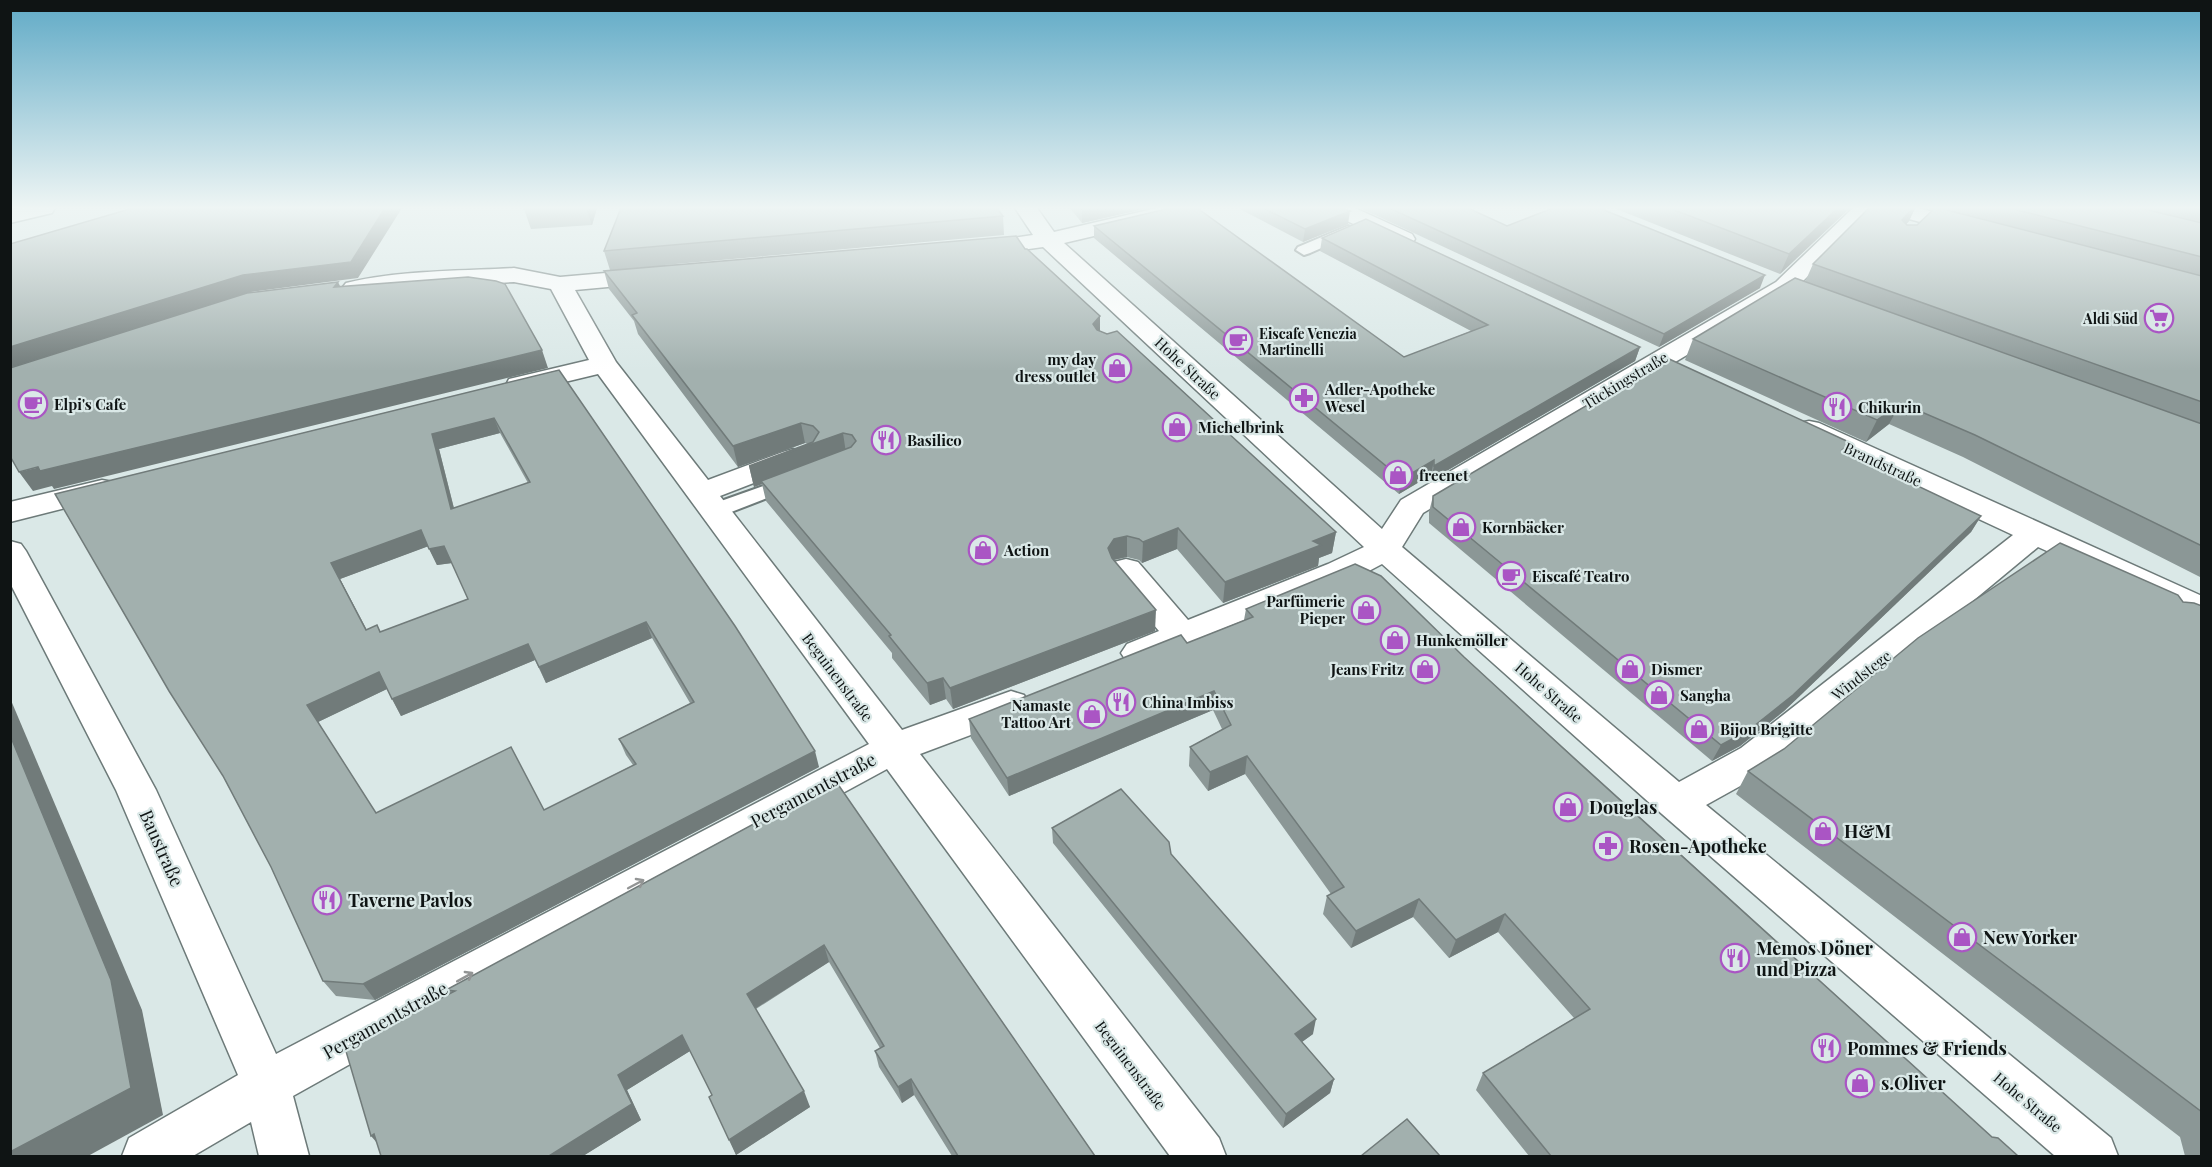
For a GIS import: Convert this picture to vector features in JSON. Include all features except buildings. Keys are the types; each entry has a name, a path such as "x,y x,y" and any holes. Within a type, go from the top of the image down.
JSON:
{"street":[{"name":"Hohe Straße","path":"1068,262 1133,335 1385,549 1677,803 2093,1156"},
{"name":"Tückingstraße","path":"1385,549 1412,507 1784,286 1808,262"},
{"path":"332,291 401,282 514,275 560,284 673,274"},
{"name":"Beguinenstraße","path":"560,284 604,364 1201,1156"},
{"path":"1627,345 1691,375"},
{"path":"490,392 604,364"},
{"name":"Brandstraße","path":"1789,420 2036,533 2189,611"},
{"path":"708,502 810,464"},
{"path":"10,512 125,484"},
{"name":"Windstege","path":"1677,803 1755,759 1881,660 2036,533"},
{"path":"1109,665 1340,572 1385,549"},
{"name":"Baustraße","path":"10,551 136,790 266,1085 284,1156"},
{"path":"1126,570 1182,636"},
{"name":"Pergamentstraße","path":"147,1156 266,1085 582,913 892,749 1035,695"}],"place":[{"name":"Aldi Süd","path":"2159,318"},
{"name":"Eiscafe Venezia Martinelli","path":"1238,341"},
{"name":"my day dress outlet","path":"1117,368"},
{"name":"Adler-Apotheke Wesel","path":"1304,398"},
{"name":"Elpi's Cafe","path":"33,404"},
{"name":"Chikurin","path":"1837,407"},
{"name":"Michelbrink","path":"1177,427"},
{"name":"Basilico","path":"886,440"},
{"name":"freenet","path":"1398,475"},
{"name":"Kornbäcker","path":"1461,527"},
{"name":"Action","path":"983,550"},
{"name":"Eiscafé Teatro","path":"1511,576"},
{"name":"Parfümerie Pieper","path":"1366,610"},
{"name":"Hunkemöller","path":"1395,640"},
{"name":"Jeans Fritz","path":"1425,669"},
{"name":"Dismer","path":"1630,669"},
{"name":"Sangha","path":"1659,695"},
{"name":"China Imbiss","path":"1121,702"},
{"name":"Namaste Tattoo Art","path":"1092,714"},
{"name":"Bijou Brigitte","path":"1699,729"},
{"name":"Douglas","path":"1568,807"},
{"name":"H&M","path":"1823,831"},
{"name":"Rosen-Apotheke","path":"1608,846"},
{"name":"Taverne Pavlos","path":"327,900"},
{"name":"New Yorker","path":"1962,937"},
{"name":"Memos Döner und Pizza","path":"1735,958"},
{"name":"Pommes & Friends","path":"1826,1048"},
{"name":"s.Oliver","path":"1860,1083"}]}
